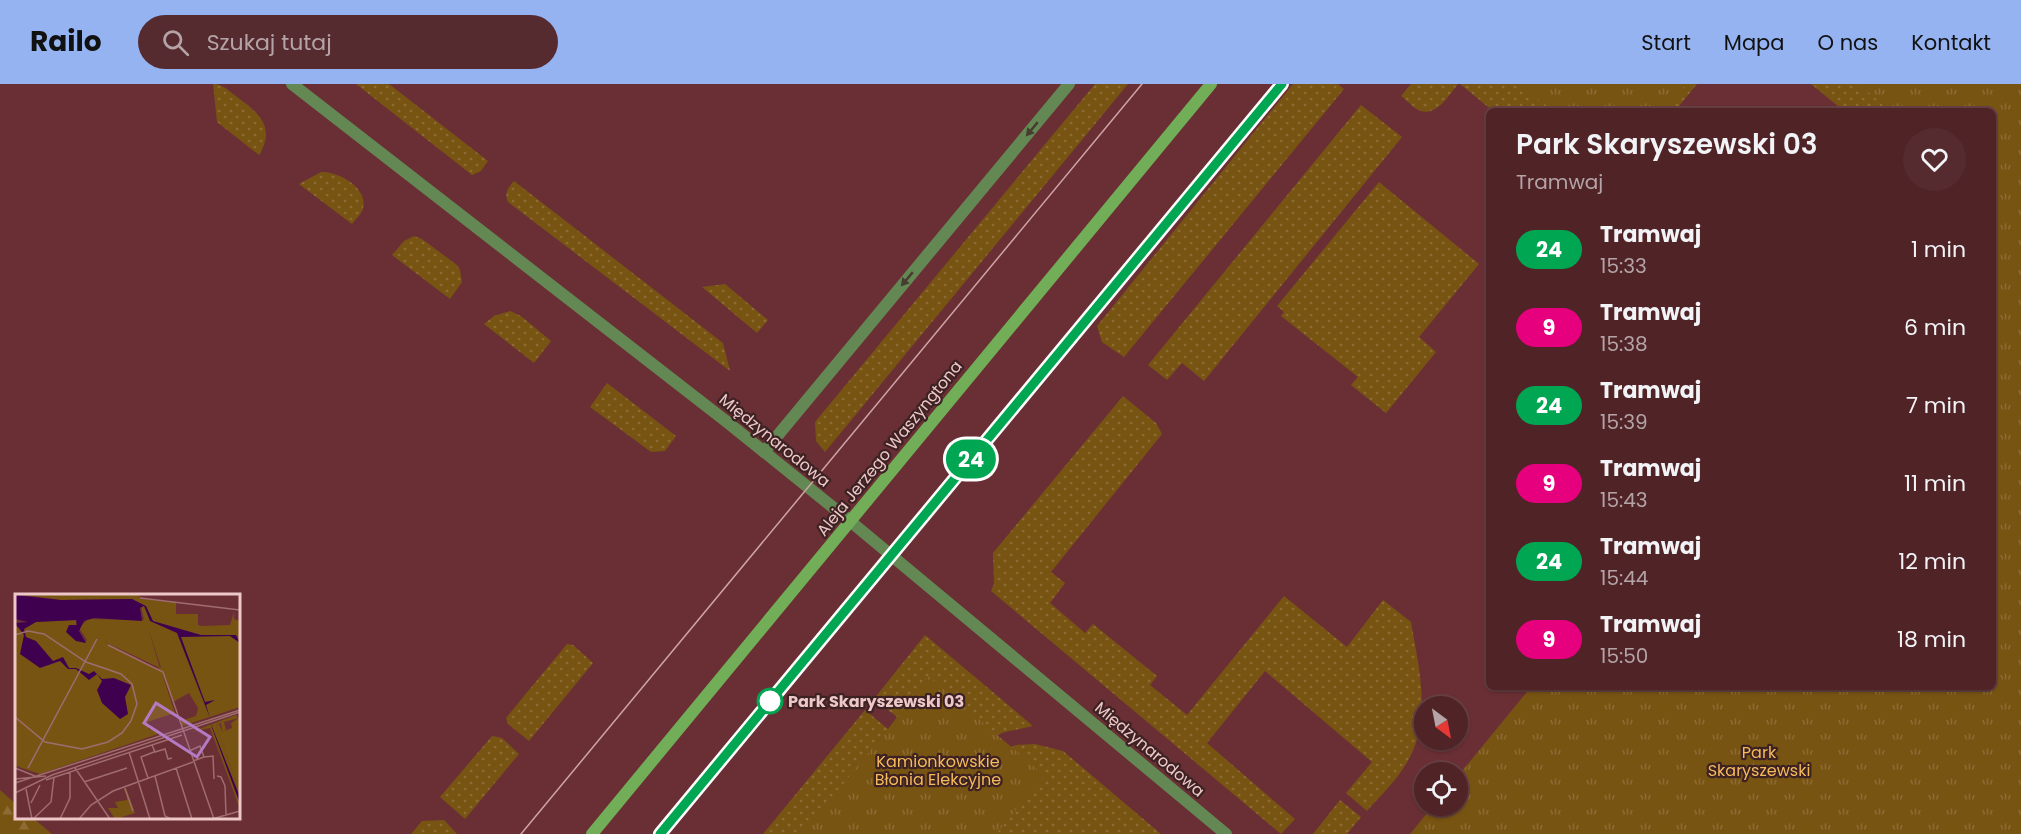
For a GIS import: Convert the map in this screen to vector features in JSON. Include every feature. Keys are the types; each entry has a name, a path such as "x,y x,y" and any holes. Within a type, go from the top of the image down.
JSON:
{"main road":[{"name":"Aleja Jerzego Waszyngtona","path":"592,834 1211,84"}],"street":[{"name":"Międzynarodowa","path":"292,84 511,253 850,521 1226,834"},
{"path":"764,452 1069,84"}],"green space":[{"path":"213,84 229,90 252,109 263,122 266,136 259,155 217,122"},
{"path":"356,84 389,84 488,161 481,171 472,175"},
{"path":"1095,84 1128,84 825,452 816,441 815,422"},
{"path":"1293,84 1338,84 1344,89 1124,357 1102,342 1097,326"},
{"path":"1411,84 1458,84 1442,104 1427,112 1416,108 1401,96"},
{"path":"1460,84 1697,84 1677,108 1489,108"},
{"path":"1518,84 1686,84 1667,108 1550,108"},
{"path":"1811,84 2021,84 1996,109 1840,108"},
{"name":"Park Skaryszewski","path":"1858,84 2021,84 2021,834 1410,834 1425,816 1468,816 1468,764 1529,690 1996,690 1996,108 1887,108"},
{"path":"1361,105 1402,137 1204,381 1182,363 1167,380 1148,365"},
{"path":"321,172 336,174 351,182 361,194 364,201 363,209 352,224 299,184"},
{"path":"514,181 723,343 730,371 508,202 507,191"},
{"path":"1379,182 1479,264 1419,337 1436,352 1386,413 1351,385 1358,377 1281,316 1284,312 1277,306"},
{"path":"414,236 422,239 457,265 460,270 462,282 450,299 392,255 404,241"},
{"path":"725,284 768,320 757,333 702,287"},
{"path":"510,311 521,316 551,341 534,363 484,324 494,316"},
{"path":"607,383 676,436 665,451 651,452 590,407"},
{"path":"1123,396 1156,423 1162,434 1051,572 1065,583 1050,603 1085,633 1093,624 1157,676 1150,685 1187,715 1284,596 1347,647 1383,600 1411,622 1420,676 1422,696 1414,696 1414,747 1406,764 1367,811 1346,793 1372,762 1265,671 1207,743 1295,819 1281,834 991,591 994,584 993,553"},
{"path":"925,635 1033,726 1005,732 972,745 929,742 874,699"},
{"path":"567,644 573,645 593,663 529,741 508,724 506,718"},
{"name":"Kamionkowskie Błonia Elekcyjne","path":"928,676 1044,775 996,834 802,834 888,729"},
{"path":"865,710 888,729 918,834 763,834"},
{"path":"492,736 502,738 519,754 465,819 440,797"},
{"path":"1035,744 1063,751 1161,834 939,834 988,756 1016,745"},
{"path":"0,790 15,803 15,819 34,819 52,834 0,834"},
{"path":"1340,800 1361,817 1347,834 1313,834"},
{"path":"444,820 457,834 411,834 422,821"}],"tram line":[{"path":"521,834 1142,84"},
{"path":"659,834 1282,84"},
{"name":"24","path":"660,834 1282,84"}],"place":[{"name":"Park Skaryszewski 03","path":"770,701"}]}
